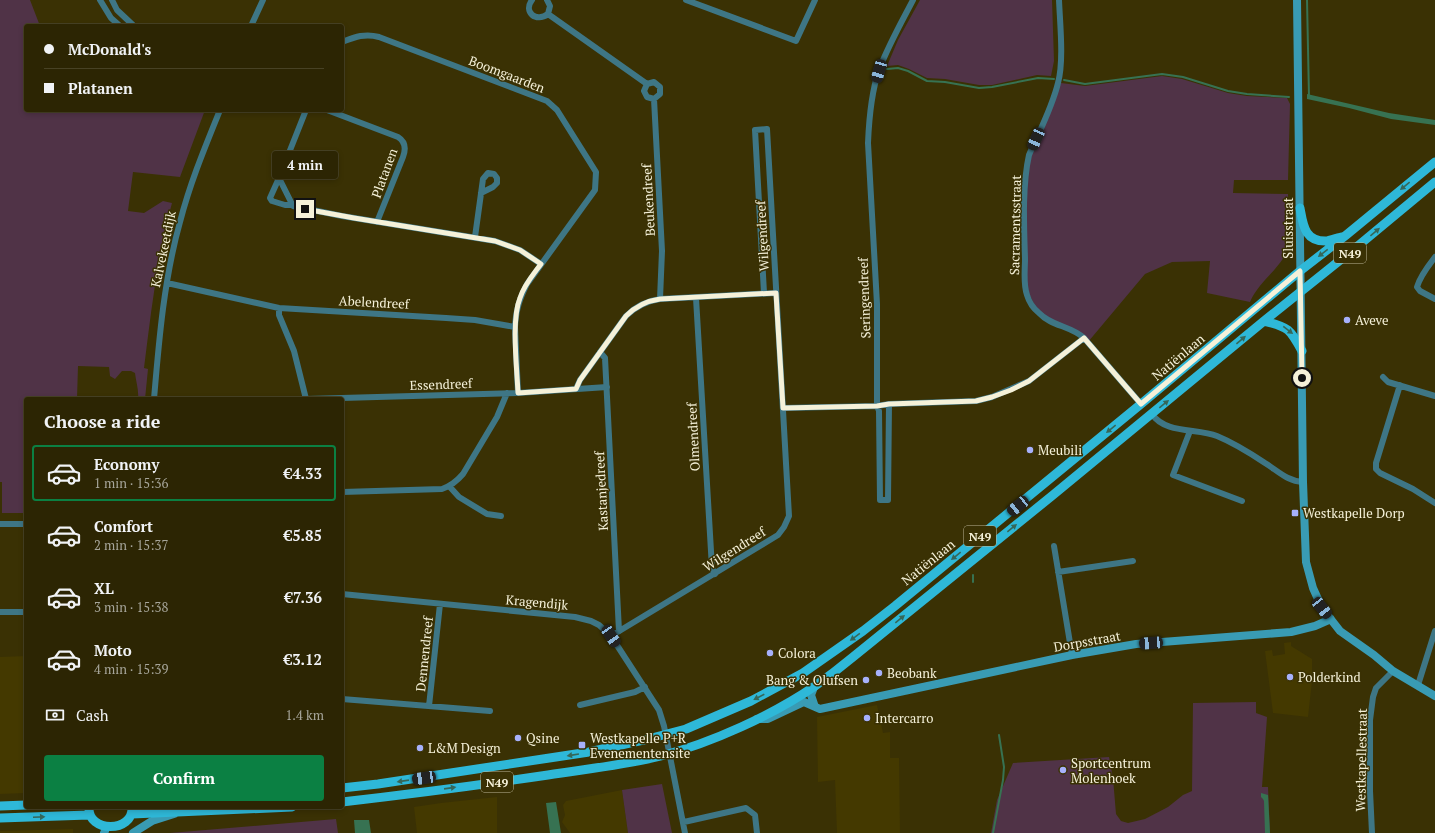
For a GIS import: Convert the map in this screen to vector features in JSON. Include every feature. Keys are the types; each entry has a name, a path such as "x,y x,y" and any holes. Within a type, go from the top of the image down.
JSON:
{"main road":[{"name":"Natiënlaan","path":"344,788 589,752 665,735 686,729 751,701 818,664 879,619 1141,404 1300,271 1435,162"},
{"name":"Natiënlaan","path":"344,802 618,764 670,753 708,740 757,719 794,699 814,687 908,614 1435,182"},
{"path":"1300,208 1305,232 1311,236 1318,240 1327,241 1345,236"},
{"path":"1264,321 1288,328 1293,334 1302,352"},
{"path":"0,806 24,805"},
{"path":"0,818 89,811 93,824 104,832 114,832 122,829 129,822 132,810 178,813 254,809"}],"street":[{"path":"100,0 111,18 118,24"},
{"path":"112,0 117,10 132,24"},
{"path":"252,24 263,0"},
{"path":"530,1 529,9 532,15 537,18 543,18 548,14 550,6 547,0"},
{"path":"686,0 796,42 815,0"},
{"name":"Seringendreef","path":"889,404 888,500 880,500 879,411 877,406 877,304 868,143 869,121 873,90 885,54 913,0"},
{"name":"Sacramentsstraat","path":"1059,0 1060,58 1058,83 1052,102 1029,155 1027,164 1024,218 1026,288 1031,302 1039,314 1050,321 1076,331 1084,338 1141,404"},
{"name":"Sluisstraat","path":"1297,0 1303,482 1306,562 1309,577 1322,608 1331,619"},
{"name":"Beukendreef","path":"548,14 647,84"},
{"name":"Boomgaarden","path":"344,41 362,35 379,37 547,101 557,110 596,172 595,190 526,284 519,298 515,328"},
{"name":"Beukendreef","path":"654,82 660,87 660,94 654,99 647,98 644,91 647,84 654,82"},
{"name":"Beukendreef","path":"654,99 662,251 660,299"},
{"name":"Kalvekeetdijk","path":"154,397 167,283 172,255 187,195 219,112"},
{"path":"305,112 270,198 272,202 318,212 475,237 508,244 541,264"},
{"name":"Platanen","path":"332,112 398,137 404,143 404,157 377,222"},
{"name":"Wilgendreef","path":"611,636 778,535 789,516 767,129 755,130 764,293"},
{"path":"279,178 292,206"},
{"path":"475,237 481,193"},
{"path":"1435,257 1418,282 1417,287 1420,291 1435,299"},
{"name":"Abelendreef","path":"167,283 279,308 475,320 515,328"},
{"path":"576,389 580,380 631,310 642,303 660,299 776,293"},
{"name":"Olmendreef","path":"696,298 712,568 715,574"},
{"path":"279,308 279,315 294,351 306,397"},
{"path":"515,328 518,393"},
{"path":"783,408 877,406 889,404 976,401 1011,390 1029,381 1084,338"},
{"name":"Kastanjedreef","path":"600,352 605,358 607,387 619,631"},
{"path":"1383,377 1388,382 1435,396"},
{"path":"1400,386 1376,463 1376,469 1380,473 1414,489 1435,503"},
{"name":"Essendreef","path":"344,398 518,393 607,387"},
{"path":"344,492 442,489 449,486 457,481 463,474 497,416 507,393"},
{"path":"1152,414 1156,420 1168,426 1216,435 1239,446 1289,479 1303,482"},
{"path":"1190,431 1173,475 1242,501"},
{"path":"449,486 459,497 487,514 501,516"},
{"path":"0,524 24,524"},
{"path":"1054,546 1072,655"},
{"path":"1058,572 1133,562"},
{"name":"Kragendijk","path":"344,594 583,618 599,625 611,636 659,710 670,753 685,833"},
{"name":"Dennendreef","path":"429,706 440,604"},
{"path":"0,612 24,612"},
{"path":"1331,619 1340,631 1374,655 1393,671 1435,696"},
{"name":"Dorpsstraat","path":"757,719 768,719 804,702 814,704 820,709 1072,655 1136,644 1292,632 1315,626 1331,619"},
{"path":"1418,685 1435,631"},
{"name":"Westkapellestraat","path":"1372,833 1370,791 1370,720 1373,697 1376,688 1393,671"},
{"path":"580,705 635,692 645,687"},
{"path":"814,687 811,694 814,704"},
{"name":"Dennendreef","path":"344,699 490,712"},
{"path":"684,822 746,808 755,815 757,833"},
{"path":"133,833 152,821 178,813"}],"shaded area":[{"path":"0,0 30,0 39,24 24,24 24,112 204,112 180,177 133,172 128,211 144,213 163,201 172,203 158,264 152,306 144,368 148,369 145,397 138,397 135,373 131,371 122,371 115,379 110,376 109,367 78,366 77,397 24,397 24,513 2,513 2,482 0,482"},
{"path":"920,0 1052,0 1054,61 1051,76 1037,75 992,85 979,85 945,79 927,78 898,65 887,66 898,40"},
{"path":"1162,76 1182,79 1228,93 1247,96 1287,98 1290,104 1288,180 1234,180 1233,193 1288,194 1288,245 1284,257 1280,263 1257,290 1250,302 1207,293 1210,261 1172,262 1145,274 1088,342 1039,314 1026,288 1027,164 1061,83 1085,86"},
{"path":"1307,94 1389,113 1435,120 1435,125 1391,119 1307,99"},
{"name":"Polderkind","path":"1291,642 1291,646 1312,659 1312,681 1308,717 1273,713 1265,651 1272,650 1273,656 1285,654 1284,643"},
{"path":"24,656 24,793 0,794 0,657"},
{"name":"Sportcentrum Molenhoek","path":"1256,702 1256,713 1267,717 1262,787 1268,787 1270,833 991,833 997,800 1013,763 1109,757 1113,778 1116,814 1121,821 1128,823 1145,819 1168,807 1183,795 1192,791 1193,703"},
{"path":"877,705 883,733 890,732 890,758 899,758 900,833 837,833 835,780 818,782 817,717"},
{"path":"662,784 672,833 628,833 622,790"},
{"path":"622,790 628,833 570,833 562,822 565,815 563,805 566,801"},
{"path":"1261,793 1268,795 1270,833 1265,833 1264,801 1261,797"},
{"path":"497,797 497,833 417,833 414,807"},
{"path":"556,802 561,833 550,833 546,803"},
{"path":"336,819 338,833 170,833"},
{"path":"354,820 369,820 371,833 355,833"},
{"path":"73,829 73,833 0,833 0,831"}],"waterway":[{"path":"1307,0 1309,97"},
{"path":"887,69 898,68 908,71 927,81 945,82 979,88 1038,78 1054,79"},
{"path":"1064,80 1085,84 1162,74 1183,77 1228,91 1289,97"},
{"path":"973,575 973,582"},
{"path":"993,833 1004,767 999,735"}],"place":[{"name":"Aveve","path":"1347,320"},
{"name":"Meubili","path":"1030,450"},
{"name":"Westkapelle Dorp","path":"1295,513"},
{"name":"Colora","path":"770,653"},
{"name":"Beobank","path":"879,673"},
{"name":"Polderkind","path":"1290,677"},
{"name":"Bang & Olufsen","path":"866,680"},
{"name":"Intercarro","path":"867,718"},
{"name":"Qsine","path":"518,738"},
{"name":"Westkapelle P+R Evenementensite","path":"582,745"},
{"name":"L&M Design","path":"420,748"},
{"name":"Sportcentrum Molenhoek","path":"1063,770"}],"route":[{"path":"305,209 475,237 508,244 541,264 526,284 519,298 516,314 515,328 518,393 576,389 580,380 626,316 631,310 642,303 660,299 776,293 783,408 877,406 889,404 976,401 1011,390 1029,381 1084,338 1141,404 1300,271 1302,378"}]}
